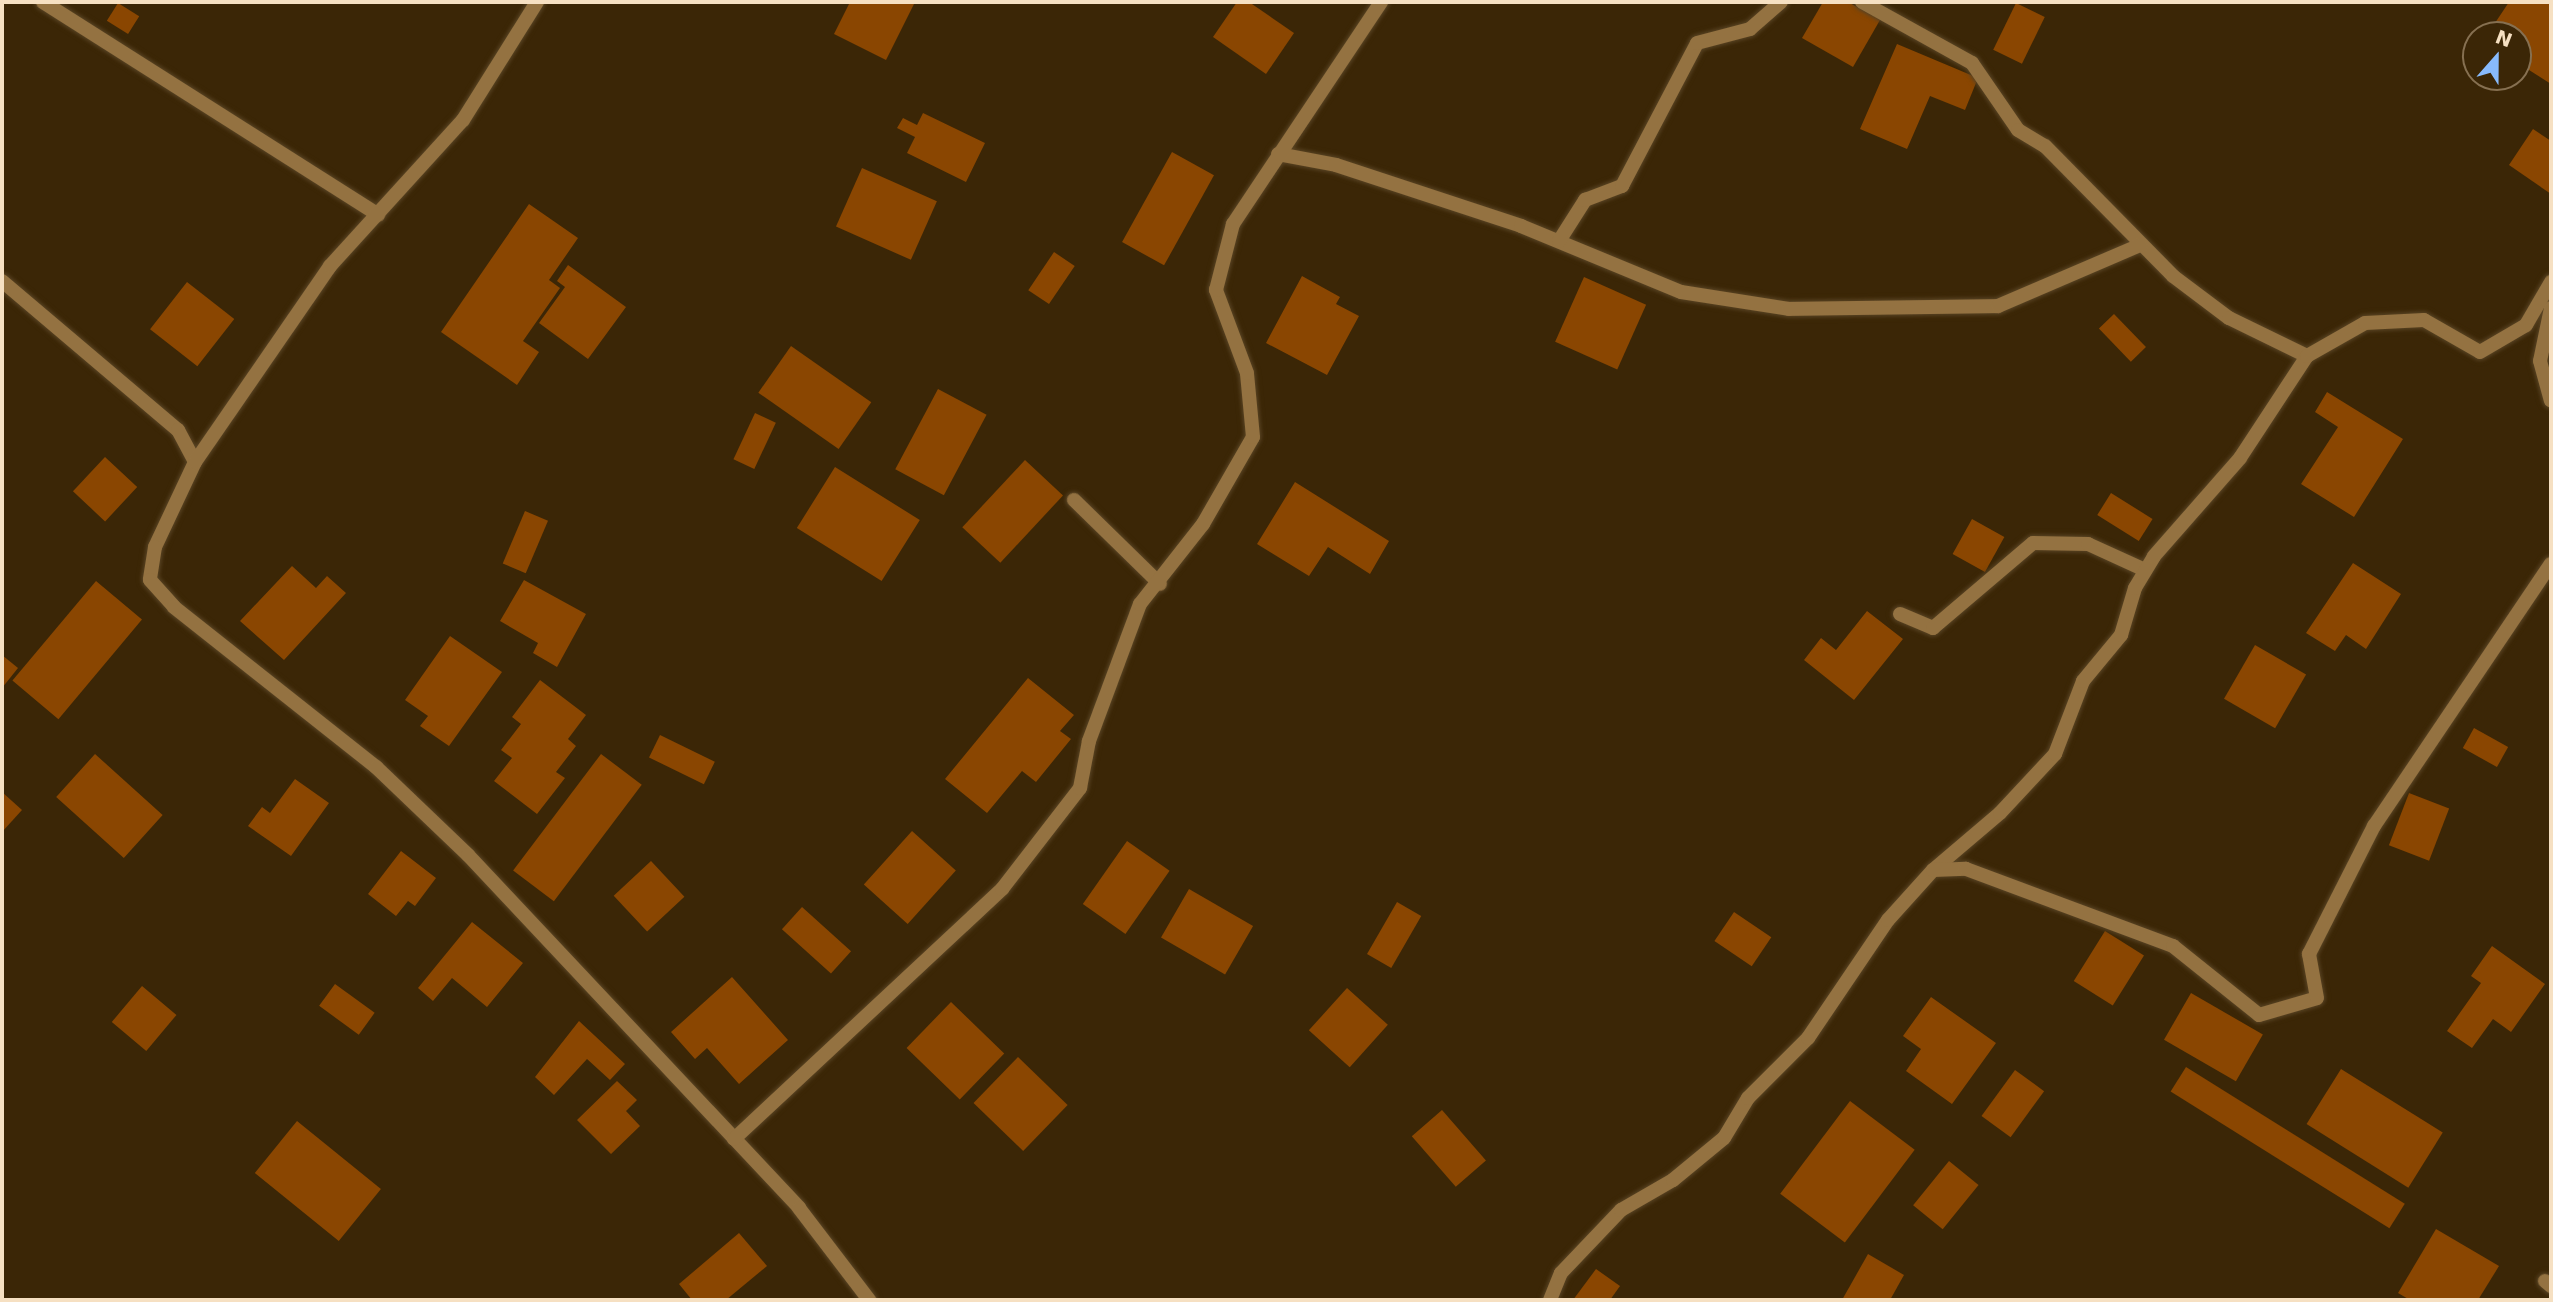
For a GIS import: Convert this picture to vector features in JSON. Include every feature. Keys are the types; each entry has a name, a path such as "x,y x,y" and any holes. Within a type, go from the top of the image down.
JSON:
{"street":[{"path":"43,2 378,215"},
{"path":"537,2 463,120 330,267 195,461 155,547 150,580 174,607 395,784 799,1208 869,1300"},
{"path":"734,1139 1002,888 1057,821 1080,788 1127,632 1140,604 1160,584 1253,437 1247,373 1216,290 1233,224 1381,2"},
{"path":"1559,242 1585,200 1622,186 1697,43 1750,29 1781,2"},
{"path":"1862,2 1972,63 2018,130 2045,146 2140,245 2229,318 2307,356"},
{"path":"1278,154 1336,165 1559,242 1681,292 1789,309 1908,311 1998,306 2140,245"},
{"path":"2,281 178,430 195,461"},
{"path":"1550,1300 1561,1273 1621,1210 1673,1180 1724,1138 1748,1098 1808,1038 1888,920 1933,870 2000,813 2056,754 2083,681 2122,635 2145,570 2240,458 2307,356 2365,323 2424,320 2480,352 2526,325 2551,282"},
{"path":"2551,308 2540,360 2551,401"},
{"path":"1074,500 1160,584"},
{"path":"1900,614 1933,628 2033,543 2088,544 2145,570"},
{"path":"1933,870 1966,869 2173,946 2259,1014 2317,998 2309,954 2374,826 2551,564"}],"building":[{"path":"850,2 915,2 886,60 834,34"},
{"path":"1237,2 1249,2 1294,33 1266,74 1213,37"},
{"path":"1823,2 1848,2 1880,20 1853,67 1802,38"},
{"path":"2509,2 2551,2 2551,84 2532,72 2532,21 2496,21"},
{"path":"118,3 139,16 128,34 107,21"},
{"path":"2016,3 2045,17 2022,64 1993,50"},
{"path":"1897,44 1978,78 1965,110 1930,96 1907,149 1860,129"},
{"path":"923,113 985,143 966,182 907,153 915,137 897,128 903,118 917,125"},
{"path":"2533,129 2551,141 2551,194 2509,165"},
{"path":"1172,152 1214,175 1164,265 1122,242"},
{"path":"862,168 937,201 911,260 836,226"},
{"path":"529,204 578,238 549,280 560,288 523,341 539,352 517,385 441,332"},
{"path":"1054,252 1075,266 1049,304 1028,290"},
{"path":"568,265 626,307 588,359 539,323 565,287 557,281"},
{"path":"1302,276 1340,297 1336,304 1359,316 1327,375 1266,343"},
{"path":"1584,277 1646,305 1617,370 1555,342"},
{"path":"187,282 234,319 197,366 150,329"},
{"path":"2114,314 2146,347 2131,362 2099,329"},
{"path":"791,346 871,402 839,449 758,393"},
{"path":"938,389 987,415 944,495 895,469"},
{"path":"2327,392 2403,439 2354,517 2301,484 2338,427 2315,412"},
{"path":"755,413 776,423 754,469 733,459"},
{"path":"105,457 137,487 105,521 73,491"},
{"path":"1025,460 1063,495 1000,563 962,527"},
{"path":"835,467 920,520 882,581 797,528"},
{"path":"1295,482 1389,541 1370,574 1328,547 1309,576 1257,544"},
{"path":"2111,493 2153,519 2139,541 2097,515"},
{"path":"525,511 548,521 526,573 503,563"},
{"path":"1972,519 2004,537 1985,572 1953,554"},
{"path":"2353,563 2401,594 2366,649 2346,635 2335,651 2306,633"},
{"path":"292,566 316,588 327,576 346,593 284,660 240,621"},
{"path":"524,580 586,614 557,667 533,653 538,643 500,621"},
{"path":"96,581 142,620 58,719 12,681"},
{"path":"1867,611 1903,639 1854,700 1804,660 1821,638 1836,650"},
{"path":"450,636 502,672 449,746 420,726 428,716 405,700"},
{"path":"2255,645 2306,674 2275,728 2224,699"},
{"path":"2,655 18,668 2,688"},
{"path":"1028,678 1074,715 1060,731 1071,739 1036,782 1022,771 987,813 945,779"},
{"path":"540,680 586,715 568,739 576,746 556,772 565,778 537,814 494,781 512,758 501,750 521,724 512,717"},
{"path":"2474,728 2508,747 2497,767 2463,748"},
{"path":"660,735 715,762 704,784 649,757"},
{"path":"95,754 163,815 124,858 56,797"},
{"path":"601,754 642,785 554,901 513,871"},
{"path":"295,779 329,803 291,856 248,826 262,807 270,813"},
{"path":"2,792 22,810 2,832"},
{"path":"2409,793 2449,808 2429,861 2389,845"},
{"path":"912,831 956,870 908,924 864,885"},
{"path":"1127,841 1170,871 1125,934 1083,904"},
{"path":"401,851 436,878 415,906 408,901 396,916 368,894"},
{"path":"651,861 684,897 647,932 614,896"},
{"path":"1189,889 1253,926 1225,974 1161,937"},
{"path":"1397,902 1421,916 1391,968 1367,954"},
{"path":"802,907 851,951 831,973 782,929"},
{"path":"1734,912 1771,937 1752,966 1714,941"},
{"path":"472,922 523,963 487,1007 452,978 433,1001 418,988"},
{"path":"2105,931 2144,955 2113,1005 2074,981"},
{"path":"2492,946 2545,984 2511,1032 2493,1019 2472,1048 2447,1031 2481,983 2471,976"},
{"path":"732,977 788,1040 739,1084 707,1048 695,1059 671,1032"},
{"path":"335,984 375,1013 359,1035 319,1006"},
{"path":"142,986 176,1015 146,1051 112,1022"},
{"path":"1347,988 1388,1025 1350,1067 1309,1030"},
{"path":"2191,993 2263,1034 2236,1081 2164,1040"},
{"path":"1931,997 1996,1043 1952,1104 1906,1071 1921,1049 1903,1036"},
{"path":"951,1002 1004,1053 960,1099 907,1048"},
{"path":"579,1021 625,1064 610,1080 587,1059 554,1095 535,1077"},
{"path":"1018,1057 1068,1105 1023,1151 974,1103"},
{"path":"2186,1067 2405,1204 2389,1228 2171,1092"},
{"path":"2341,1069 2443,1133 2408,1188 2307,1124"},
{"path":"2015,1070 2044,1091 2011,1137 1981,1116"},
{"path":"617,1081 637,1100 626,1111 640,1126 611,1154 577,1120"},
{"path":"1850,1101 1915,1150 1845,1242 1780,1194"},
{"path":"1442,1110 1486,1161 1456,1187 1412,1136"},
{"path":"297,1121 381,1189 339,1241 255,1173"},
{"path":"1949,1161 1979,1185 1943,1229 1913,1205"},
{"path":"2436,1229 2499,1266 2478,1300 2410,1300 2398,1293"},
{"path":"739,1233 767,1266 726,1300 692,1300 679,1284"},
{"path":"1868,1254 1904,1275 1890,1300 1842,1300"},
{"path":"1596,1269 1620,1286 1610,1300 1573,1300"}]}
